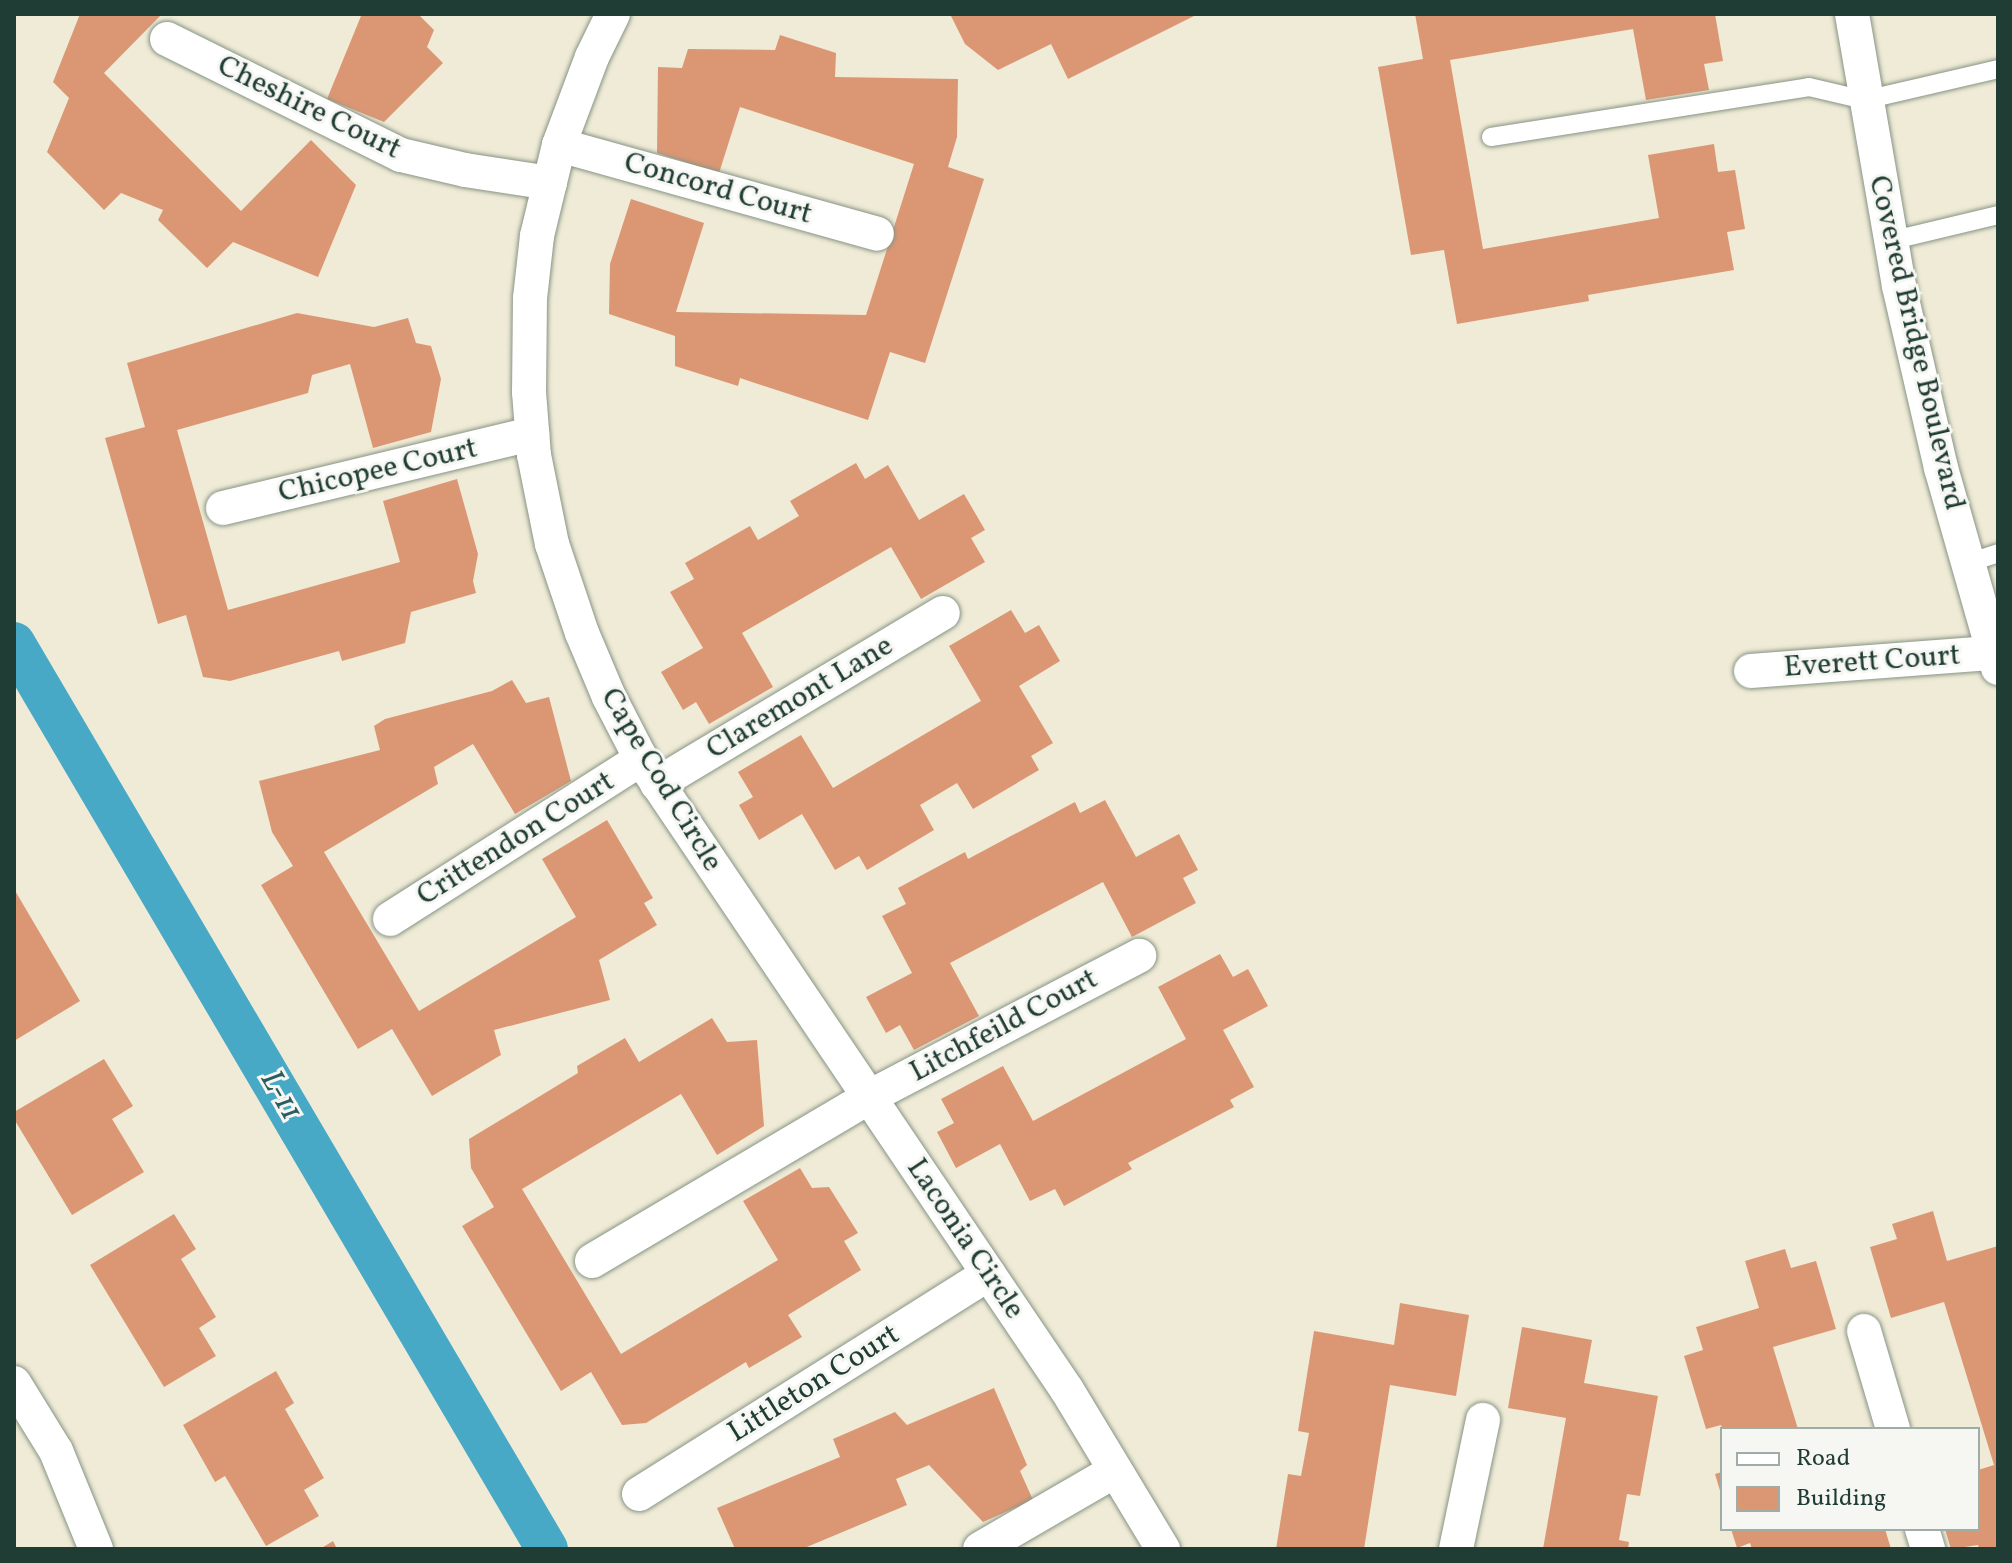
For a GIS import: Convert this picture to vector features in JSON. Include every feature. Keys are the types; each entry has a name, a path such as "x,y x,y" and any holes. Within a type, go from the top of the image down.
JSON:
{"street":[{"name":"Cape Cod Circle","path":"613,14 592,57 559,145 537,236 530,298 532,434 557,558 592,659 649,771 757,936"},
{"name":"Covered Bridge Boulevard","path":"1852,14 1890,241 1941,468 1983,558 1995,660"},
{"name":"Cheshire Court","path":"167,39 401,155 465,170 550,183"},
{"name":"Concord Court","path":"559,145 877,234"},
{"name":"Chicopee Court","path":"223,508 532,434"},
{"name":"Claremont Lane","path":"649,771 943,613"},
{"name":"Everett Court","path":"1751,671 1995,660"},
{"name":"Crittendon Court","path":"390,919 649,771"},
{"name":"Laconia Circle","path":"757,936 1067,1390 1113,1472 1163,1549"},
{"name":"Litchfeild Court","path":"869,1097 1139,956"},
{"path":"592,1261 869,1097"},
{"name":"Littleton Court","path":"639,1494 988,1274"},
{"path":"1864,1331 1892,1427"},
{"path":"14,1383 56,1451 96,1549"},
{"path":"1456,1549 1483,1420"},
{"path":"980,1549 1113,1472"}],"lane":[{"path":"1491,137 1809,87 1865,100 1998,69"},
{"path":"1890,241 1998,215"}],"building":[{"path":"80,14 162,14 104,73 241,211 311,140 356,185 318,277 233,242 207,268 158,220 163,210 121,193 104,210 47,152 69,98 53,82"},
{"path":"356,14 418,14 434,30 427,47 443,63 384,122 327,99 361,16"},
{"path":"950,14 1198,14 1068,79 1051,44 998,70 965,44"},
{"path":"1415,14 1715,14 1723,61 1704,64 1709,90 1646,100 1633,29 1450,60 1483,249 1659,218 1648,155 1714,144 1718,172 1735,170 1745,229 1727,232 1734,270 1588,295 1589,301 1457,324 1444,250 1411,255 1378,67 1423,59"},
{"path":"780,35 836,53 835,77 958,79 957,137 948,167 984,179 925,363 890,352 868,420 740,378 738,386 675,366 675,336 609,314 610,264 631,199 704,223 676,312 866,315 914,164 740,107 719,173 657,153 658,67 682,68 688,49 775,50"},
{"path":"297,313 374,327 408,318 416,343 431,346 441,379 431,432 373,448 350,364 312,375 308,393 177,430 228,610 400,562 383,501 457,479 478,554 473,581 476,593 411,612 405,643 342,661 339,651 230,681 203,677 186,615 158,624 105,438 145,427 127,363"},
{"path":"856,463 865,479 888,465 919,520 964,494 985,530 971,538 985,562 921,599 891,547 742,633 773,687 709,724 696,702 683,710 661,672 703,648 670,592 694,579 685,563 750,526 758,540 799,516 790,501"},
{"path":"1011,610 1025,633 1039,625 1060,661 1019,686 1053,743 1031,756 1039,770 973,809 957,783 920,805 934,830 867,870 859,856 835,870 802,814 759,840 739,805 753,797 738,772 801,735 833,788 981,701 949,646"},
{"path":"512,680 526,703 549,697 571,781 515,814 473,744 434,767 438,784 324,852 419,1011 576,917 542,859 607,820 653,898 644,903 657,925 599,960 610,1000 494,1030 501,1055 432,1096 392,1029 358,1049 261,885 293,866 272,832 259,781 380,750 374,726 385,719 492,691"},
{"path":"1105,800 1136,857 1179,834 1198,870 1183,878 1196,903 1132,937 1103,882 950,963 979,1016 914,1050 900,1025 886,1033 866,997 912,973 882,916 906,904 898,888 965,852 968,859 1075,802 1080,813"},
{"path":"14,889 80,1001 14,1041"},
{"path":"1220,954 1233,977 1248,969 1268,1006 1223,1030 1254,1087 1230,1100 1234,1107 1128,1163 1132,1169 1064,1206 1055,1189 1030,1201 1000,1144 956,1168 937,1132 954,1123 941,1099 1003,1066 1033,1121 1186,1039 1158,987"},
{"path":"712,1018 727,1042 757,1040 764,1126 717,1155 681,1094 522,1189 621,1354 778,1260 743,1201 800,1168 812,1188 829,1187 858,1233 844,1241 861,1270 788,1315 802,1337 749,1368 746,1362 646,1423 622,1425 591,1372 561,1391 462,1226 494,1207 471,1168 469,1139 578,1073 577,1066 625,1038 639,1062"},
{"path":"104,1059 133,1106 112,1119 144,1172 72,1215 14,1119 14,1112"},
{"path":"1933,1211 1947,1261 1998,1246 1998,1549 1979,1549 1978,1545 1951,1549 1946,1531 1980,1531 1980,1469 1994,1465 1944,1302 1891,1318 1870,1247 1897,1239 1892,1224"},
{"path":"174,1214 196,1249 181,1259 216,1317 199,1328 216,1356 164,1387 90,1265"},
{"path":"1785,1249 1791,1268 1816,1261 1836,1329 1773,1347 1797,1427 1721,1425 1706,1429 1684,1356 1703,1350 1696,1327 1759,1308 1745,1261"},
{"path":"1400,1303 1469,1315 1456,1396 1390,1385 1364,1549 1276,1549 1288,1474 1301,1476 1309,1433 1298,1431 1314,1331 1394,1345"},
{"path":"1522,1327 1592,1340 1584,1383 1658,1396 1640,1496 1627,1494 1619,1540 1629,1542 1628,1549 1543,1549 1566,1418 1508,1408"},
{"path":"276,1371 294,1403 285,1409 324,1478 304,1490 319,1516 266,1546 225,1476 215,1482 183,1425"},
{"path":"994,1388 1027,1465 1020,1471 1033,1500 983,1522 929,1465 896,1479 907,1505 802,1549 735,1549 717,1508 840,1457 833,1439 895,1412 907,1425"},
{"path":"1720,1473 1720,1491 1715,1474"},
{"path":"1732,1531 1886,1531 1891,1549 1752,1549 1750,1543 1737,1548"},
{"path":"333,1541 337,1549 320,1549"}],"waterway":[{"name":"L-11","path":"14,643 547,1549"}]}
